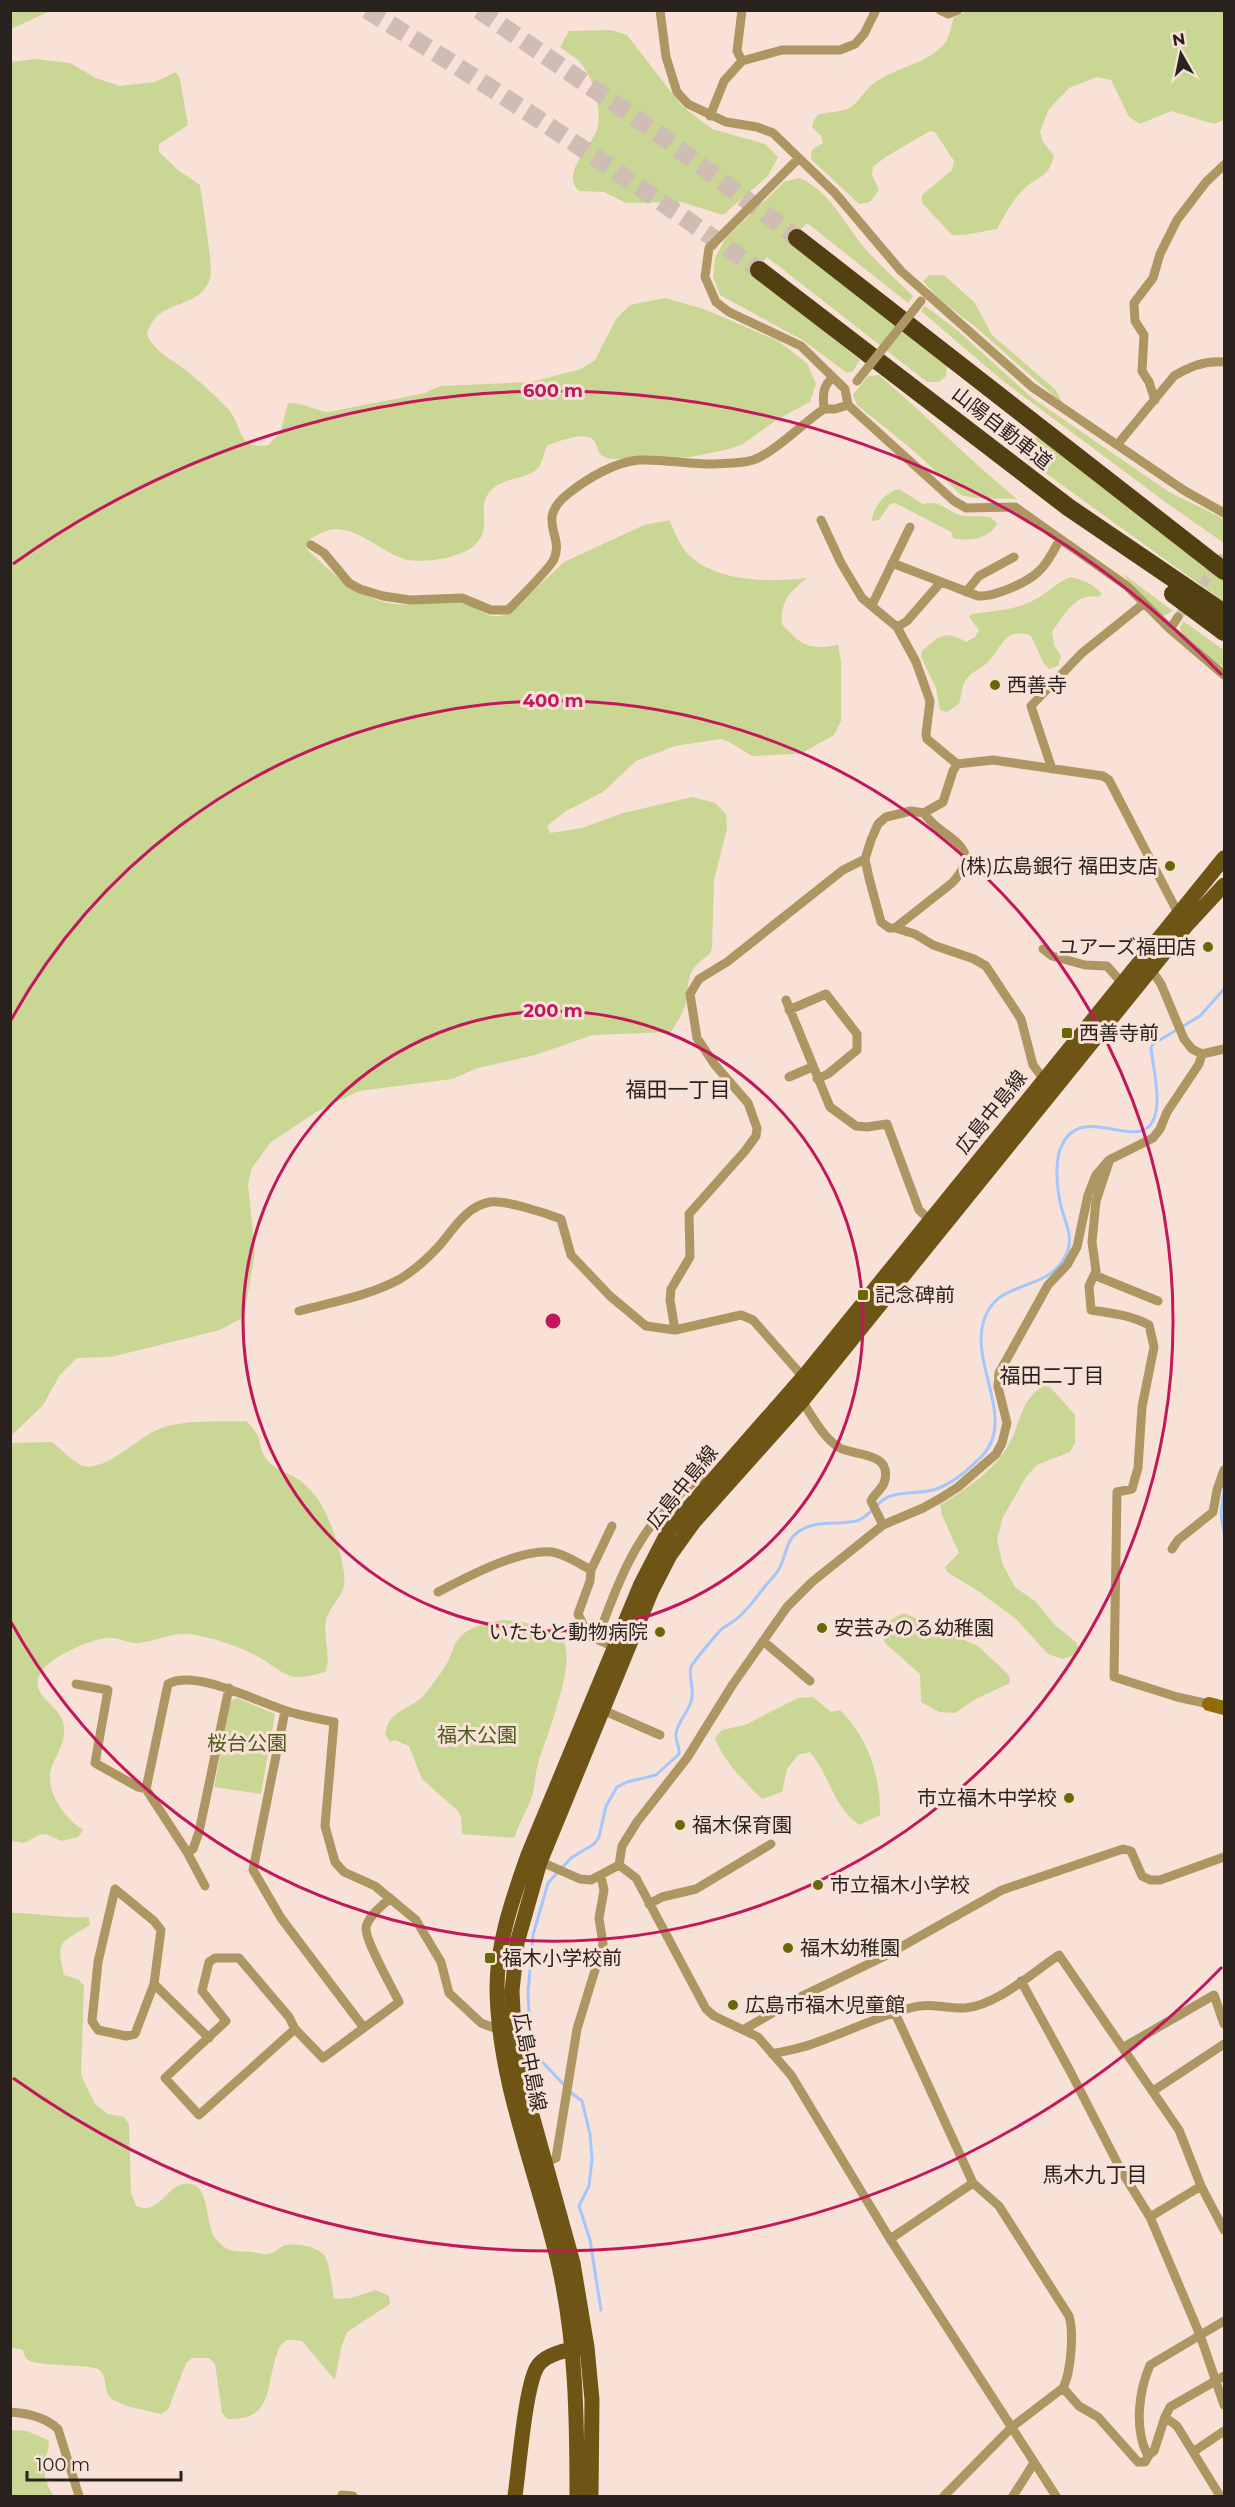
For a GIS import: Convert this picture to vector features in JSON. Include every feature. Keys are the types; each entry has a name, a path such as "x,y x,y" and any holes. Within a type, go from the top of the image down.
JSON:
{"highway":[{"name":"山陽自動車道","path":"797,238 1224,571"},
{"name":"山陽自動車道","path":"759,270 1010,464 1126,549 1224,613"},
{"path":"1010,464 1066,514 1224,632"},
{"path":"1142,508 1224,561"}],"main road":[{"name":"広島中島線","path":"591,2496 592,2400 588,2347 573,2263 507,2031 497,1986 502,1942 513,1899 534,1858 596,1708 652,1590 670,1555 716,1487 810,1380 1147,964 1182,920 1224,858"},
{"name":"広島中島線","path":"1182,920 1224,885"},
{"name":"広島中島線","path":"1049,1084 1122,983 1147,964"},
{"name":"広島中島線","path":"596,1708 615,1647 641,1584 669,1530 716,1487 802,1401 810,1380"},
{"name":"広島中島線","path":"507,2031 511,2088 560,2268 577,2405 577,2496"},
{"path":"515,2496 526,2415 537,2368 543,2361 571,2349 588,2347"}],"street":[{"path":"660,10 666,57 677,92 688,104 726,122 758,127 773,133 835,193 924,298 1032,387 1185,491 1224,513"},
{"path":"742,10 737,51 742,61"},
{"path":"710,116 724,81 742,61 782,50 840,50 855,44 864,34 876,10"},
{"path":"940,10 948,14 958,10"},
{"path":"799,158 709,249 705,277 716,302 729,312 801,346 845,389 848,405 954,501 966,508 1015,507 1127,586 1170,629 1224,675"},
{"path":"1155,400 1149,382 1142,371 1144,335 1135,321 1134,303 1153,278 1160,254 1177,220 1206,182 1224,165"},
{"path":"845,389 857,381 924,298"},
{"path":"1117,444 1174,376 1200,363 1224,362"},
{"path":"824,409 823,394 826,384 833,377"},
{"path":"311,545 324,553 349,583 360,589 383,596 410,600 462,598 491,610 508,610 554,559 555,547 550,521 555,507 568,493 621,463 637,460 698,464 753,460 824,409 835,409 848,405"},
{"path":"821,520 862,597 897,627 916,662 930,701 927,739 957,764 993,760 1103,776 1109,780 1182,920"},
{"path":"872,605 910,526"},
{"path":"892,563 978,596 994,595 1032,576 1046,562 1060,539"},
{"path":"966,592 979,576 1014,557"},
{"path":"897,627 907,621 941,582"},
{"path":"1052,769 1031,706 1082,653 1143,604"},
{"path":"1170,629 1178,617"},
{"path":"957,764 952,771 948,794 943,802 924,813 911,811 886,817 878,824 870,840 866,859 881,922 889,928 895,928 974,959 986,966 996,985 1007,996 1021,1019 1034,1065 1049,1084"},
{"path":"895,928 952,883 960,874 964,861 964,849 957,841 928,820 924,813"},
{"path":"675,1330 670,1300 671,1289 690,1257 689,1214 745,1151 756,1136 757,1128 748,1103 715,1065 697,1038 690,994 699,980 727,962 843,870 866,859"},
{"path":"1043,949 1052,956 1086,965 1107,966 1122,983"},
{"path":"1147,964 1161,984 1180,1032 1192,1049 1202,1054 1224,1049"},
{"path":"817,1078 828,1074 857,1050 857,1034 826,994 788,1005 812,1067 830,1107 856,1126 887,1124 919,1210 936,1225"},
{"path":"620,1865 622,1846 637,1822 687,1758 763,1641 798,1594 884,1525 941,1498 958,1487 996,1454 1002,1443 1007,1424 998,1387 999,1373 1048,1285 1063,1270 1077,1247 1088,1195 1096,1175 1109,1160 1153,1138 1160,1129 1167,1112 1199,1064 1202,1054"},
{"path":"789,1077 812,1067"},
{"path":"1109,1160 1096,1201 1092,1242 1096,1271 1089,1286 1091,1310 1116,1314 1149,1325 1154,1347 1142,1407 1138,1468 1132,1489 1117,1492 1114,1677 1177,1697 1224,1708"},
{"path":"299,1311 364,1294 399,1279 421,1265 475,1207 492,1202 537,1210 561,1219 571,1255 610,1296 646,1326 675,1330 720,1318 746,1316 753,1320 810,1380"},
{"path":"1094,1275 1158,1301"},
{"path":"802,1401 816,1422 838,1447 877,1458 882,1464 885,1475 884,1485 871,1501 884,1525"},
{"path":"1172,1549 1178,1540 1213,1512 1224,1470"},
{"path":"597,1639 626,1565 648,1527 680,1492 698,1479 716,1487"},
{"path":"612,1526 591,1570 590,1581 579,1614 589,1636 615,1647"},
{"path":"438,1592 495,1565 544,1552 561,1555 591,1570"},
{"path":"763,1641 810,1681"},
{"path":"146,1789 168,1684 176,1680 187,1679 229,1689 285,1711 334,1722 326,1826 335,1862 344,1872 375,1886 416,1920 441,1962 449,1993 481,2023 507,2031"},
{"path":"76,1684 108,1690 95,1763 138,1787 146,1789 205,1886"},
{"path":"186,1852 193,1849 199,1832 229,1689"},
{"path":"596,1708 660,1735"},
{"path":"285,1711 253,1870 281,1918 364,2028"},
{"path":"649,1904 662,1897 696,1889 730,1871 771,1844"},
{"path":"743,2030 798,1998 883,1957 1002,1890 1124,1849 1131,1851 1142,1876 1150,1880 1160,1880 1224,1857"},
{"path":"534,1858 580,1879 591,1880 620,1865"},
{"path":"620,1865 636,1878 706,2009 714,2016 758,2037 791,2075 890,2239 1056,2496"},
{"path":"545,2163 556,2158 577,2029 603,1944 599,1918 604,1890 601,1876"},
{"path":"115,1889 154,1921 161,1930 153,1984 135,2034 126,2036 98,2030 92,2021 98,1962 115,1889"},
{"path":"295,2029 199,2115 165,2078 226,2021 202,1990 209,1962 215,1958 239,1958 289,2017 295,2029 323,2058 399,2001 369,1942 366,1927 371,1918 390,1898"},
{"path":"772,2054 811,2045 850,2028 912,2007 931,2004 973,2007 1002,1995 1059,1955 1179,2130 1201,2186 1224,2230"},
{"path":"1021,1981 1122,2172 1150,2217 1220,2379 1224,2405"},
{"path":"153,1984 209,2038"},
{"path":"1124,2047 1214,1995 1224,2024"},
{"path":"895,2013 973,2183 999,2205 1069,2316 1071,2327 1067,2379 1063,2388 1012,2427 944,2496"},
{"path":"1154,2091 1224,2044"},
{"path":"890,2239 973,2183"},
{"path":"1150,2217 1201,2186"},
{"path":"1149,2455 1145,2452 1140,2406 1150,2365 1224,2321"},
{"path":"1063,2388 1079,2406 1098,2417 1138,2462 1145,2462 1154,2451 1170,2407 1220,2379"},
{"path":"10,2412 22,2412 50,2421 58,2429 79,2496"},
{"path":"1165,2417 1177,2426 1220,2496"},
{"path":"1193,2452 1224,2431"},
{"path":"1013,2496 1034,2463"},
{"path":"342,2495 353,2496"}],"green space":[{"path":"11,10 50,10 50,11 11,29"},
{"path":"968,11 1224,11 1224,120 1214,124 1171,111 1140,124 1129,117 1111,80 1097,77 1069,88 1049,109 1040,132 1043,142 1054,156 1052,163 1046,173 1020,193 997,229 952,235 922,203 922,195 952,170 954,161 935,132 930,131 893,152 873,167 872,175 879,190 870,202 859,204 811,159 812,150 823,143 821,136 812,127 814,120 819,114 851,107 877,81 931,55 947,40 954,17"},
{"path":"611,30 627,35 682,106 712,129 765,144 778,157 768,176 723,215 681,202 626,203 604,192 579,191 574,184 575,168 595,134 599,118 597,100 588,75 577,59 560,47 569,31"},
{"path":"35,59 70,63 96,78 120,86 155,82 176,72 180,79 188,125 159,144 159,152 178,170 200,185 211,273 205,289 188,301 160,314 152,322 147,334 159,351 187,371 228,409 245,440 250,444 268,445 280,433 288,403 328,412 425,393 440,386 531,382 581,369 595,360 616,319 630,305 665,298 704,309 778,341 807,363 816,384 810,402 776,420 743,444 729,449 691,457 609,459 601,455 591,438 580,436 548,445 537,469 532,473 499,484 488,494 485,500 484,526 480,539 460,554 433,560 404,559 355,533 337,529 311,538 306,548 346,583 369,597 403,605 459,603 496,616 510,613 564,562 644,525 669,520 684,550 699,563 713,570 760,580 807,578 787,598 783,609 782,624 806,645 819,647 838,645 841,661 841,721 834,735 802,753 752,756 721,739 675,746 636,761 603,792 566,811 547,826 550,833 582,828 623,813 692,797 715,803 726,814 727,829 714,880 712,947 710,954 695,966 692,972 685,1006 671,1032 593,1035 535,1055 478,1068 452,1079 359,1091 318,1111 271,1142 252,1168 248,1184 255,1253 242,1318 220,1330 111,1357 77,1358 60,1375 43,1405 11,1436 10,62"},
{"path":"799,178 819,190 827,198 869,253 913,296 908,303 807,223 793,238 947,366 946,376 939,382 927,382 767,257 753,274 860,360 853,371 847,373 804,341 720,295 713,277 715,258 725,239 784,182"},
{"path":"929,275 944,275 975,303 992,335 1056,390 1063,404 972,324 940,300 923,281"},
{"path":"925,306 957,330 1031,397 1169,492 1224,519 1224,543 1003,381 921,311"},
{"path":"879,375 1017,499 974,498 961,495 914,451 857,405 853,395 868,376"},
{"path":"1030,435 1041,439 1224,581 1224,602 1026,459 1019,451 1019,443 1024,436"},
{"path":"899,489 923,504 938,504 964,516 990,517 997,523 990,533 984,536 971,539 953,538 951,532 895,503 890,504 879,520 872,521 874,511 881,501 889,493"},
{"path":"1122,573 1173,611 1163,616 1150,605"},
{"path":"1071,577 1088,583 1102,594 1076,602 1052,632 1054,645 1061,656 1058,666 1049,669 1043,662 1031,636 1022,633 1009,636 987,663 967,678 959,704 947,712 940,710 936,688 921,657 922,651 942,636 953,636 966,642 975,637 979,630 969,617 972,614 1021,606"},
{"path":"1183,621 1224,650 1224,668 1182,635 1180,628"},
{"path":"1043,1386 1050,1387 1075,1415 1075,1443 1070,1452 1037,1465 1026,1477 1003,1517 997,1540 1003,1565 1015,1587 1036,1602 1055,1625 1076,1642 1080,1653 1063,1659 1048,1654 1016,1619 947,1572 945,1567 959,1553 942,1515 940,1505 969,1486 996,1462 1013,1436 1029,1398"},
{"path":"246,1421 256,1432 267,1460 302,1482 317,1498 327,1516 337,1543 344,1570 344,1581 343,1589 326,1621 328,1659 326,1671 308,1676 290,1676 240,1648 215,1639 189,1634 177,1634 140,1643 105,1638 63,1654 41,1672 38,1687 40,1693 60,1715 64,1727 62,1742 51,1771 52,1790 61,1809 83,1830 78,1837 61,1841 46,1834 24,1843 11,1841 11,1443 52,1442 77,1463 90,1467 110,1460 151,1433 169,1426 202,1422"},
{"path":"904,1613 978,1646 1009,1675 1010,1683 974,1700 955,1713 939,1712 921,1702 920,1674 885,1643 881,1631 892,1619"},
{"name":"福木公園","path":"505,1620 537,1626 559,1637 567,1653 563,1684 538,1764 532,1796 514,1838 462,1834 461,1817 458,1811 422,1779 409,1746 395,1740 390,1742 385,1734 387,1726 395,1715 416,1702 429,1689 444,1668 455,1644 462,1635 477,1626"},
{"path":"813,1697 831,1712 840,1710 858,1732 871,1758 878,1786 880,1815 859,1825 843,1809 810,1752 798,1755 787,1769 782,1792 762,1799 729,1763 715,1738 722,1730 745,1725 798,1698"},
{"name":"桜台公園","path":"237,1698 275,1714 261,1794 214,1787 231,1701"},
{"path":"10,1913 89,1917 90,1925 63,1943 61,1963 64,1975 79,1980 84,1986 81,2075 95,2104 108,2114 124,2117 129,2124 131,2192 136,2206 152,2207 169,2192 183,2184 197,2186 204,2199 213,2233 225,2248 233,2251 267,2254 288,2245 310,2247 325,2257 334,2299 351,2298 376,2290 389,2296 390,2304 347,2332 341,2348 335,2380 302,2341 288,2340 279,2350 265,2400 260,2408 253,2414 242,2418 227,2419 222,2413 215,2364 209,2358 192,2358 186,2363 168,2410 161,2414 129,2407 112,2399 100,2370 34,2362 27,2359 23,2350 11,2349"},
{"path":"11,2430 27,2431 48,2440 49,2447 44,2472 54,2496 11,2496"}],"waterway":[{"path":"565,2086 534,2053 530,2032 528,1993 533,1935 548,1883 571,1858 594,1844 599,1837 606,1806 617,1787 627,1782 656,1775 679,1754 676,1734 691,1702 691,1667 723,1628 744,1612 776,1573 782,1564 789,1543 796,1534 814,1525 861,1519 884,1499 893,1495 940,1488 960,1476 983,1455 992,1441 995,1426 992,1394 981,1344 982,1328 988,1311 997,1299 1049,1275 1060,1265 1068,1250 1069,1233 1057,1184 1059,1151 1062,1145 1072,1132 1086,1127 1131,1132 1143,1130 1152,1122 1157,1104 1151,1048 1153,1044 1200,1016 1224,989"},
{"path":"1224,1491 1221,1513 1224,1533"},
{"path":"569,2091 582,2101 590,2134 592,2159 589,2186 579,2206 590,2240 601,2310"}],"tunnel":[{"path":"367,10 565,137 759,270"},
{"path":"479,10 659,134 797,238"},
{"path":"1178,617 1224,556"}],"place":[{"name":"西善寺","path":"995,685"},
{"name":"(株)広島銀行 福田支店","path":"1170,866"},
{"name":"ユアーズ福田店","path":"1208,947"},
{"name":"西善寺前","path":"1067,1033"},
{"name":"記念碑前","path":"863,1295"},
{"name":"安芸みのる幼稚園","path":"822,1628"},
{"name":"いたもと動物病院","path":"660,1632"},
{"name":"市立福木中学校","path":"1069,1798"},
{"name":"福木保育園","path":"680,1825"},
{"name":"市立福木小学校","path":"818,1885"},
{"name":"福木幼稚園","path":"788,1948"},
{"name":"福木小学校前","path":"490,1958"},
{"name":"広島市福木児童館","path":"733,2005"}],"district":[{"name":"福田一丁目","path":"678,1089"},
{"name":"福田二丁目","path":"1052,1375"},
{"name":"馬木九丁目","path":"1095,2174"}]}
